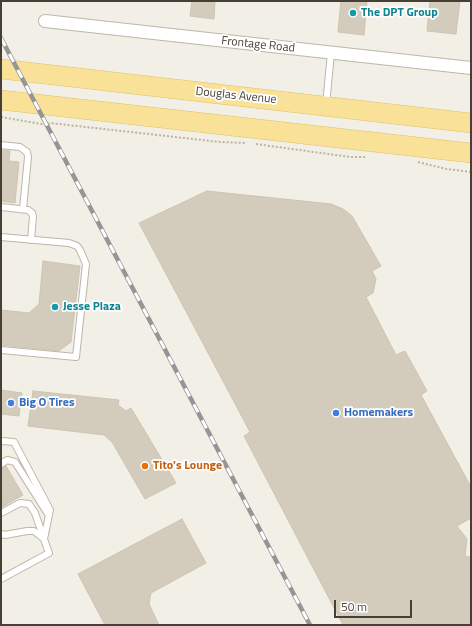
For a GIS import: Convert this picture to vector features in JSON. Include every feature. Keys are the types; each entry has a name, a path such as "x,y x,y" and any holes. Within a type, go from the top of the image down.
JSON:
{"main road":[{"name":"Douglas Avenue","path":"1,69 471,123"},
{"path":"1,100 471,153"}],"street":[{"name":"Frontage Road","path":"45,21 471,68"}],"lane":[{"path":"326,106 331,53"},
{"path":"1,145 20,147 27,152 28,157 23,209"},
{"path":"1,207 28,210 33,216 31,240"},
{"path":"1,237 77,246 86,264 76,358 1,350"},
{"path":"1,441 14,442 50,510 44,539"},
{"path":"1,464 8,460 15,462 49,516"},
{"path":"1,513 20,503 29,504 35,514 49,553 1,579"},
{"path":"1,534 5,535 34,531 44,539"}],"path":[{"path":"1,117 47,125 50,123 220,142 252,143 272,148 350,157 374,156"},
{"path":"416,162 446,169 471,172"}],"building":[{"path":"192,1 215,1 214,19 190,16"},
{"name":"The DPT Group","path":"341,1 367,1 364,35 338,32"},
{"path":"430,1 460,1 456,34 427,31"},
{"path":"1,150 10,151 9,161 19,162 15,203 1,201"},
{"name":"Homemakers","path":"207,191 331,204 343,209 352,216 381,266 372,271 376,279 373,293 366,297 396,355 405,351 427,391 421,395 471,487 471,518 457,526 467,539 465,556 471,557 471,625 343,625 244,436 250,432 139,223"},
{"name":"Jesse Plaza","path":"43,261 80,266 71,342 59,351 1,345 1,310 29,313 39,304"},
{"name":"Big O Tires","path":"1,390 22,393 19,416 1,414"},
{"path":"33,391 119,400 118,405 126,411 131,408 176,483 145,499 112,442 104,435 28,426"},
{"path":"6,466 23,495 2,507 1,469"},
{"path":"182,519 206,563 151,593 149,604 159,625 105,625 78,574"}],"railway":[{"path":"1,38 310,625"}],"place":[{"name":"The DPT Group","path":"353,13"},
{"name":"Jesse Plaza","path":"55,307"},
{"name":"Big O Tires","path":"11,403"},
{"name":"Homemakers","path":"336,413"},
{"name":"Tito's Lounge","path":"145,466"}]}
